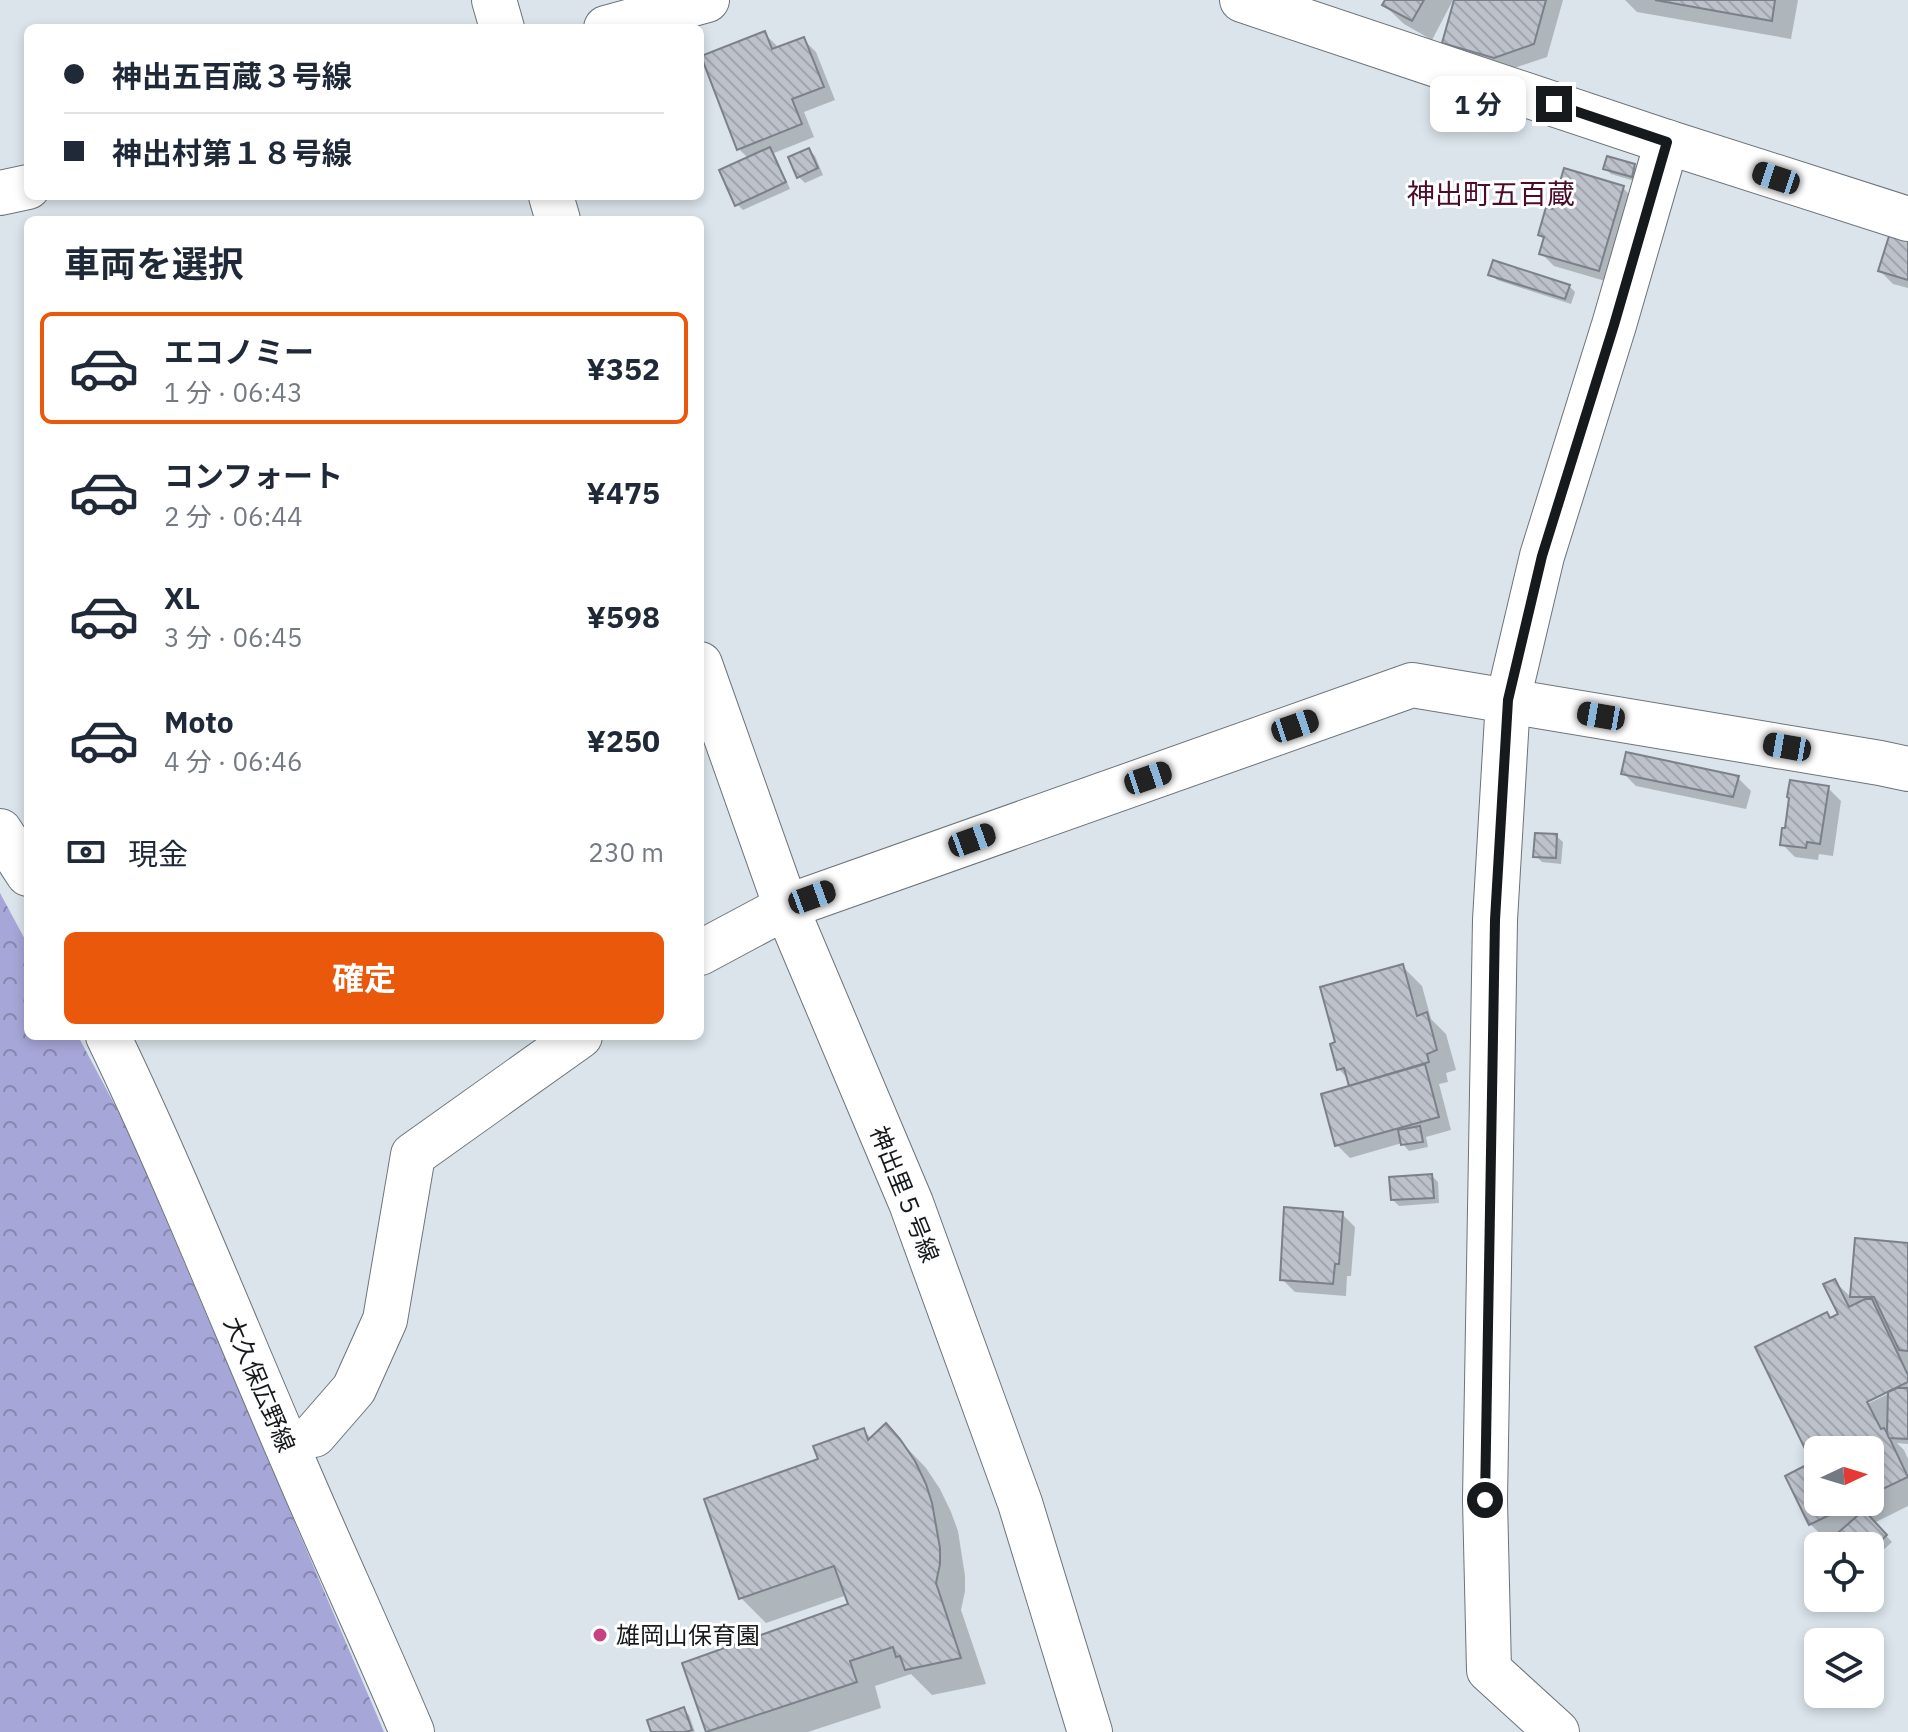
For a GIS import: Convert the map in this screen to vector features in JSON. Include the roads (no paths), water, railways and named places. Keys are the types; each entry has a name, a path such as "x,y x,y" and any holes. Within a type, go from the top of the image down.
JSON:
{"street":[{"path":"494,0 501,24"},
{"path":"620,24 707,0"},
{"path":"1242,0 1908,219"},
{"path":"1557,1732 1489,1670 1485,1500 1495,920 1508,700 1542,556 1667,142"},
{"path":"0,193 24,188"},
{"name":"神出里５号線","path":"704,675 786,907 911,1203 1020,1503 1090,1732"},
{"path":"704,951 786,907 1412,685 1908,769"},
{"path":"0,831 24,868"},
{"name":"大久保広野線","path":"110,1040 305,1451 360,1610 412,1732"},
{"path":"305,1451 354,1389 385,1320 413,1155 574,1040"}],"place":[{"name":"雄岡山保育園","path":"600,1635"}],"district":[{"name":"神出町五百蔵","path":"1491,193"}]}
